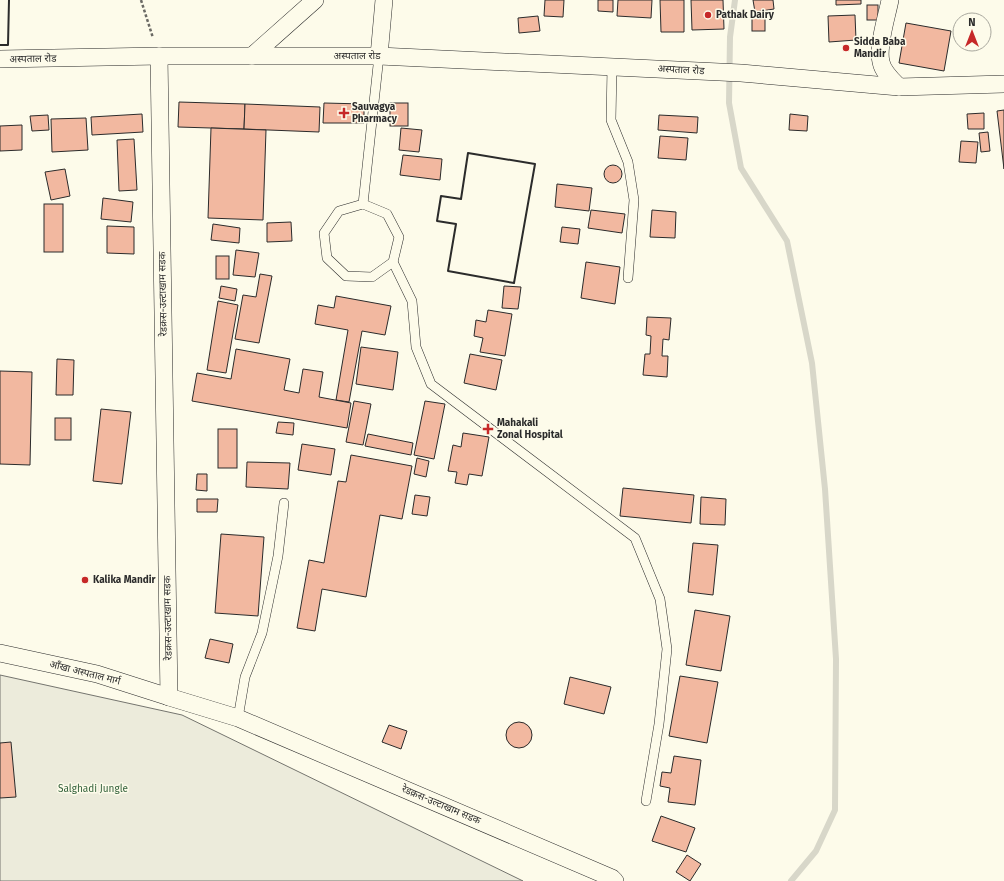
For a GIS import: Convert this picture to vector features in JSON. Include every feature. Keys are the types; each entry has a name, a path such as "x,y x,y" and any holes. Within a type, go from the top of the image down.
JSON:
{"street":[{"path":"252,56 315,0"},
{"path":"379,56 384,0"},
{"path":"890,0 880,53 881,63 886,73 899,87"},
{"name":"अस्पताल रोड","path":"0,59 159,56 379,56 741,73 899,87 1004,84"},
{"name":"रेडक्रस-उल्टाखाम सडक","path":"159,56 169,697 238,718 604,874 615,881"},
{"name":"आँखा अस्पताल मार्ग","path":"0,653 97,674 169,697"}],"lane":[{"path":"363,204 379,56"},
{"path":"612,67 611,120 628,162 634,200 628,278"},
{"path":"363,204 387,214 399,237 393,262 372,278 346,276 327,258 324,233 339,211 363,204"},
{"path":"393,262 412,301 416,347 431,384 635,538 660,599 667,649 659,724 646,801"},
{"path":"238,718 245,677 262,633 278,556 284,503"}],"path":[{"path":"141,0 159,56"}],"green space":[{"name":"Salghadi Jungle","path":"0,675 182,715 523,881 0,881"}],"building":[{"path":"545,0 564,0 563,17 544,16"},
{"path":"598,0 613,0 613,12 598,11"},
{"path":"618,0 652,0 651,18 617,16"},
{"path":"660,0 684,0 684,32 661,32"},
{"name":"Pathak Dairy","path":"691,0 723,0 724,29 692,30"},
{"path":"753,0 773,0 774,9 755,12"},
{"path":"836,0 861,0 861,4 836,5"},
{"path":"867,5 878,5 878,20 867,20"},
{"path":"855,15 856,40 829,42 828,16"},
{"path":"538,16 540,31 519,33 518,18"},
{"path":"752,17 765,17 765,31 752,31"},
{"path":"906,23 951,31 944,71 899,63"},
{"path":"179,102 245,104 244,129 178,127"},
{"name":"Sauvagya Pharmacy","path":"324,103 364,104 364,123 323,123"},
{"path":"390,103 408,103 408,126 390,126"},
{"path":"245,104 320,107 319,132 244,129"},
{"path":"1004,110 1004,169 997,111"},
{"path":"984,113 984,129 968,129 967,114"},
{"path":"142,114 143,132 92,135 91,117"},
{"path":"790,114 808,116 807,131 789,130"},
{"path":"48,115 49,130 32,131 30,116"},
{"path":"659,115 698,117 697,133 658,130"},
{"path":"86,118 88,150 52,152 51,119"},
{"path":"22,125 22,150 0,151 0,126"},
{"path":"211,128 266,130 263,220 208,218"},
{"path":"401,128 422,130 419,152 399,150"},
{"path":"988,132 990,151 981,152 979,133"},
{"path":"660,136 688,138 686,160 658,158"},
{"path":"134,139 137,190 119,191 117,140"},
{"path":"961,141 978,142 976,163 959,162"},
{"path":"403,155 442,159 440,180 400,175"},
{"path":"613,165 619,168 622,174 619,180 613,183 607,180 604,174 607,168"},
{"path":"65,169 70,196 51,200 45,172"},
{"path":"557,184 592,188 589,211 555,207"},
{"path":"103,198 133,202 131,222 101,219"},
{"path":"44,204 63,204 63,252 44,252"},
{"path":"591,210 625,214 622,233 588,228"},
{"path":"652,210 676,212 675,238 650,237"},
{"path":"291,222 292,241 267,242 267,223"},
{"path":"213,224 240,228 239,243 211,240"},
{"path":"107,226 134,227 134,254 107,253"},
{"path":"562,227 580,229 578,244 560,242"},
{"path":"236,250 259,253 255,277 233,275"},
{"path":"216,256 229,256 229,279 216,279"},
{"path":"586,262 620,267 615,304 581,298"},
{"path":"260,274 272,276 259,343 235,339 243,295 256,297"},
{"path":"221,286 237,289 235,301 219,298"},
{"path":"504,286 521,287 518,309 502,308"},
{"path":"336,296 391,306 385,335 362,331 349,402 336,400 348,330 315,324 318,305 334,308"},
{"path":"218,301 238,305 226,373 207,370"},
{"path":"488,310 512,314 505,356 480,352 483,338 474,336 476,320 486,322"},
{"path":"647,317 671,318 669,340 663,339 662,356 668,356 667,377 643,375 645,354 650,354 651,336 646,335"},
{"path":"361,347 398,352 393,390 356,384"},
{"path":"236,349 290,359 284,390 299,393 303,369 323,372 319,397 351,403 347,428 192,401 197,373 231,379"},
{"path":"470,354 502,360 496,390 464,383"},
{"path":"57,359 74,360 73,395 56,395"},
{"path":"0,371 32,372 30,465 0,464"},
{"path":"354,401 371,404 363,445 346,442"},
{"path":"425,401 445,404 434,459 414,455"},
{"path":"101,409 131,412 122,484 93,481"},
{"path":"55,418 71,418 71,440 55,440"},
{"path":"278,422 294,423 293,435 276,433"},
{"path":"218,429 237,429 237,468 218,468"},
{"path":"463,433 489,437 482,476 469,474 467,485 455,483 457,472 448,471 453,445 461,447"},
{"path":"368,434 413,443 411,455 365,446"},
{"path":"302,444 335,449 331,475 298,470"},
{"path":"351,455 412,466 402,519 380,515 366,597 322,589 315,631 297,628 309,560 324,563 338,481 346,482"},
{"path":"417,458 429,461 426,477 414,474"},
{"path":"247,462 290,463 288,489 246,487"},
{"path":"197,474 207,474 207,491 196,490"},
{"path":"623,488 694,495 691,523 620,516"},
{"path":"415,495 430,497 427,516 412,514"},
{"path":"701,497 726,499 725,525 700,524"},
{"path":"197,499 218,499 217,512 197,512"},
{"path":"221,534 264,537 258,616 215,613"},
{"path":"693,543 718,545 713,595 688,592"},
{"path":"695,610 730,616 721,671 686,665"},
{"path":"210,639 233,644 229,663 205,658"},
{"path":"680,676 718,682 707,743 669,736"},
{"path":"570,677 611,687 604,714 564,704"},
{"path":"519,722 528,726 532,735 528,744 519,748 510,744 506,735 510,726"},
{"path":"389,725 407,731 401,749 382,742"},
{"path":"11,742 16,797 0,798 0,743"},
{"path":"674,756 701,760 695,805 668,802 670,788 660,786 662,772 671,773"},
{"path":"661,816 695,828 686,852 652,841"},
{"path":"687,855 701,864 690,881 676,872"}],"waterway":[{"path":"735,0 730,37 729,103 741,168 787,241 812,363 825,489 836,659 835,810 816,851 791,881"}],"wall":[{"path":"0,45 8,45 9,0"},
{"path":"468,153 535,164 514,283 448,271 456,224 437,221 441,196 461,199 468,153"}],"place":[{"name":"Pathak Dairy","path":"708,15"},
{"name":"Sidda Baba Mandir","path":"846,48"},
{"name":"Sauvagya Pharmacy","path":"344,113"},
{"name":"Mahakali Zonal Hospital","path":"488,429"},
{"name":"Kalika Mandir","path":"85,580"}]}
